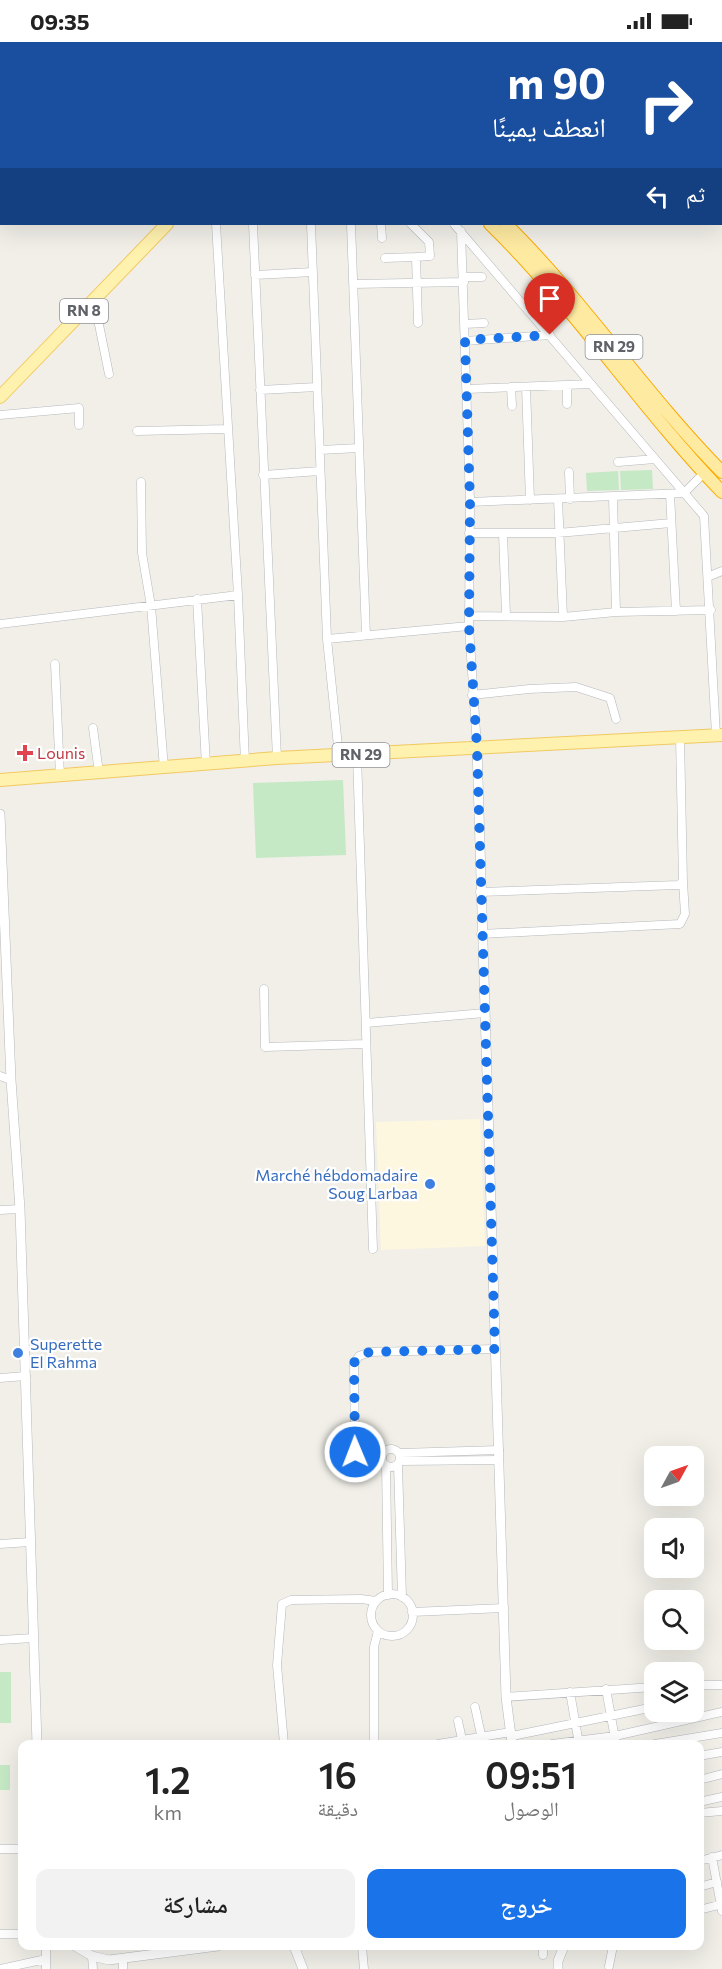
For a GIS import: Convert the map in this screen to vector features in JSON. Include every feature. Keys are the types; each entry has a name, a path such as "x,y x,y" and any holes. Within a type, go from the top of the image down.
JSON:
{"highway":[{"name":"RN 29","path":"491,225 532,265 652,416 722,492"},
{"name":"RN 29","path":"507,225 555,276 696,445 722,472"}],"main road":[{"name":"RN 8","path":"0,396 165,225"},
{"name":"RN 29","path":"0,780 277,758 719,735"}],"street":[{"path":"216,225 238,595 245,762"},
{"path":"253,225 277,758"},
{"path":"311,225 327,639 339,756"},
{"path":"351,225 366,635"},
{"path":"381,225 382,238"},
{"path":"385,258 430,256 429,242 412,225"},
{"path":"455,225 706,519 711,610 718,661 719,735"},
{"path":"461,231 470,502 469,626 477,747 506,1697 512,1738"},
{"path":"416,257 418,323"},
{"path":"255,275 313,272"},
{"path":"353,284 417,283 482,277"},
{"path":"94,300 109,374"},
{"path":"465,324 484,323"},
{"path":"465,340 550,335"},
{"path":"467,389 591,384"},
{"path":"567,385 567,404"},
{"path":"260,390 317,387"},
{"path":"511,387 512,406"},
{"path":"526,387 530,500"},
{"path":"0,415 79,408 78,425"},
{"path":"137,431 227,429"},
{"path":"320,450 359,448"},
{"path":"618,462 655,459"},
{"path":"263,475 321,471"},
{"path":"569,472 570,499"},
{"path":"470,502 684,493 704,473"},
{"path":"141,482 142,553 151,606 164,768"},
{"path":"670,494 676,611"},
{"path":"613,497 616,612"},
{"path":"558,499 563,617"},
{"path":"469,533 558,533 671,524"},
{"path":"503,533 506,615"},
{"path":"710,576 722,571"},
{"path":"0,624 238,595"},
{"path":"197,599 206,765"},
{"path":"469,616 563,617 616,612 711,610"},
{"path":"327,639 469,626"},
{"path":"55,664 60,776"},
{"path":"472,695 576,687 610,698 616,719"},
{"path":"93,728 99,773"},
{"path":"481,934 680,924 685,914 680,737"},
{"path":"357,755 373,1249"},
{"path":"0,814 3,954 20,1209 37,1740"},
{"path":"480,892 678,885 683,882"},
{"path":"264,989 266,1047 365,1044"},
{"path":"366,1023 485,1013"},
{"path":"0,1076 11,1080"},
{"path":"0,1210 20,1209"},
{"path":"495,1349 370,1352 358,1356 354,1363 355,1452 361,1458 384,1462 499,1455"},
{"path":"0,1378 26,1376"},
{"path":"376,1601 371,1614 378,1631 391,1636 404,1632 410,1625 412,1612 402,1597 399,1460 389,1449 384,1462 388,1594"},
{"path":"0,1544 30,1542"},
{"path":"284,1740 278,1665 282,1604 291,1600 361,1599 376,1601 388,1594 402,1597"},
{"path":"412,1612 504,1608"},
{"path":"374,1740 374,1647 378,1631"},
{"path":"0,1640 33,1638"},
{"path":"704,1685 722,1685"},
{"path":"506,1697 644,1687"},
{"path":"606,1689 615,1740 722,1712"},
{"path":"570,1692 578,1740"},
{"path":"475,1707 482,1740"},
{"path":"492,1740 512,1738 644,1709"},
{"path":"458,1722 462,1740"},
{"path":"545,1730 550,1740"},
{"path":"680,1740 722,1733"},
{"path":"704,1755 722,1752"},
{"path":"704,1779 722,1774"},
{"path":"704,1801 722,1797"},
{"path":"704,1813 722,1811"},
{"path":"0,1849 18,1849"},
{"path":"704,1859 722,1855"},
{"path":"704,1909 722,1906 712,1857"},
{"path":"704,1886 717,1882"},
{"path":"0,1934 18,1934"},
{"path":"46,1950 46,1969"},
{"path":"82,1950 92,1956 109,1960 189,1950"},
{"path":"296,1950 303,1969"},
{"path":"362,1950 364,1969"},
{"path":"543,1950 543,1955"},
{"path":"558,1969 558,1960 562,1950"},
{"path":"609,1966 612,1950"},
{"path":"92,1956 93,1969"},
{"path":"0,1969 46,1959"},
{"path":"123,1959 123,1969"}],"shaded area":[{"name":"Marché hébdomadaire Soug Larbaa","path":"480,1119 485,1246 381,1250 376,1122"}],"green space":[{"path":"652,470 653,489 621,490 620,471"},
{"path":"618,471 619,490 587,491 586,473"},
{"path":"343,780 346,855 256,858 253,783"},
{"path":"0,1672 11,1672 11,1723 0,1723"},
{"path":"0,1765 10,1765 10,1790 0,1790"}],"place":[{"name":"Lounis","path":"25,753"},
{"name":"Marché hébdomadaire Soug Larbaa","path":"430,1184"},
{"name":"Superette El Rahma","path":"18,1353"}],"route":[{"path":"355,1452 354,1360 358,1356 370,1352 495,1349 477,747 469,626 470,502 465,340 550,335"}]}
